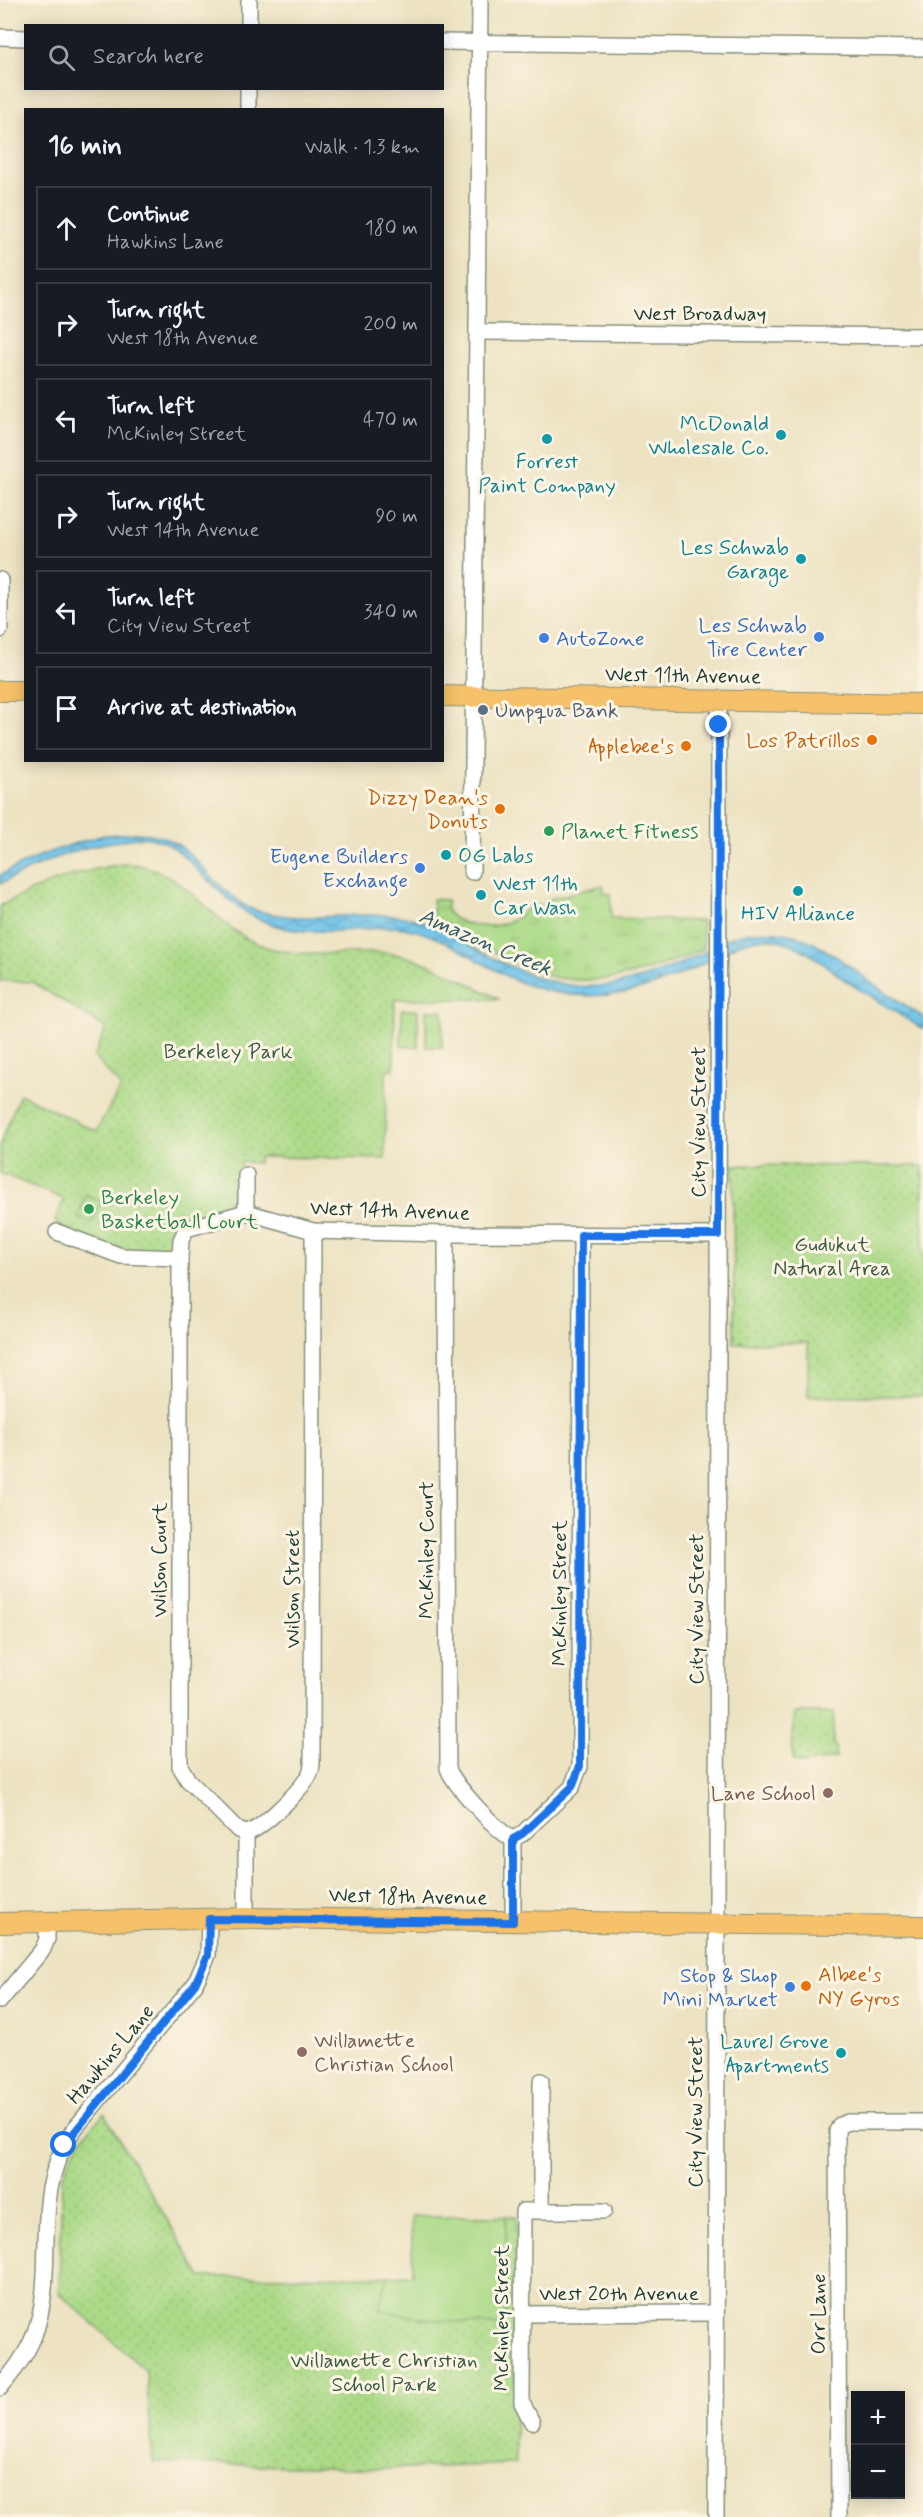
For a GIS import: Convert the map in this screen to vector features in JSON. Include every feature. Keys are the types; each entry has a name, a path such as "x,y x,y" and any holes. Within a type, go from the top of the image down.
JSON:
{"main road":[{"path":"0,691 24,691"},
{"name":"West 11th Avenue","path":"444,696 923,704"},
{"name":"West 18th Avenue","path":"0,1923 246,1918 923,1926"}],"street":[{"path":"249,0 249,24"},
{"path":"472,872 480,0"},
{"path":"0,37 24,38"},
{"path":"444,42 923,48"},
{"path":"248,90 248,108"},
{"name":"West Broadway","path":"477,332 923,336"},
{"path":"0,580 0,630"},
{"name":"City View Street","path":"716,2517 719,700"},
{"path":"57,1232 121,1256 180,1258 181,1240 186,1229 246,1212 246,1175"},
{"name":"West 14th Avenue","path":"246,1212 314,1231 718,1235"},
{"name":"Wilson Street","path":"246,1833 258,1828 304,1783 310,1773 312,1763 314,1231"},
{"name":"McKinley Court","path":"446,1234 448,1768 455,1783 502,1832 513,1839"},
{"name":"McKinley Street","path":"513,1839 522,1834 572,1787 580,1766 581,1235"},
{"name":"Wilson Court","path":"180,1258 180,1766 188,1780 238,1830 246,1833"},
{"path":"246,1833 246,1918"},
{"path":"513,1839 513,1922"},
{"name":"Hawkins Lane","path":"0,2388 26,2353 40,2315 47,2201 58,2157 72,2132 195,1984 208,1955 209,1919"},
{"path":"0,2001 43,1949 47,1939 47,1922"},
{"path":"541,2081 541,2211 604,2211"},
{"name":"Orr Lane","path":"839,2517 839,2229 836,2202 836,2138 840,2126 852,2122 923,2122"},
{"name":"McKinley Street","path":"532,2422 522,2403 523,2211 541,2211"},
{"name":"West 20th Avenue","path":"522,2314 716,2313"}],"green space":[{"name":"Berkeley Park","path":"124,864 144,866 162,873 179,883 241,935 269,948 281,951 330,954 380,952 409,957 436,967 500,999 395,999 394,1069 386,1070 385,1159 259,1157 258,1163 241,1162 238,1205 180,1223 169,1248 154,1251 125,1250 98,1242 57,1226 55,1221 64,1199 0,1173 0,1144 20,1094 96,1131 121,1087 94,1057 106,1028 32,982 0,981 0,906 60,879"},
{"path":"603,885 605,893 611,894 611,918 702,921 703,949 631,975 584,980 560,978 535,972 510,961 434,919 432,899 447,900 447,911 460,921 486,926 504,924 514,920 530,906 546,906 546,900"},
{"path":"402,1010 418,1010 418,1047 401,1046"},
{"path":"426,1010 443,1011 442,1047 426,1047"},
{"name":"Gudukut Natural Area","path":"733,1165 923,1166 923,1396 808,1396 808,1343 734,1343"},
{"name":"Berkeley Basketball Court","path":"86,1195 101,1201 92,1223 78,1218"},
{"path":"795,1713 834,1713 833,1745 836,1746 836,1758 802,1764 793,1760 792,1737"},
{"name":"Willamette Christian School Park","path":"104,2113 201,2277 413,2276 455,2216 517,2216 515,2464 381,2469 153,2462 146,2371 59,2293 62,2177 78,2143"},
{"path":"411,2216 506,2216 506,2320 499,2325 454,2322 379,2309 388,2276 413,2275"}],"water":[{"path":"136,833 168,839 180,846 219,884 249,908 270,914 291,916 374,915 415,919 439,928 512,967 564,984 593,987 640,978 670,968 727,939 746,933 778,932 793,935 824,949 923,1017 923,1029 849,983 802,950 770,939 739,944 691,970 657,984 624,993 590,996 553,992 533,987 514,980 442,941 404,928 341,931 288,929 248,914 222,893 176,849 159,840 149,838 134,838 87,847 43,863 0,884 0,875 42,855 105,835"}],"place":[{"name":"McDonald Wholesale Co.","path":"781,435"},
{"name":"Forrest Paint Company","path":"547,439"},
{"name":"Les Schwab Garage","path":"801,559"},
{"name":"Les Schwab Tire Center","path":"819,637"},
{"name":"AutoZone","path":"544,638"},
{"name":"Umpqua Bank","path":"483,710"},
{"name":"Los Patrillos","path":"872,740"},
{"name":"Applebee's","path":"686,746"},
{"name":"Dizzy Dean's Donuts","path":"500,809"},
{"name":"Planet Fitness","path":"549,831"},
{"name":"OG Labs","path":"446,855"},
{"name":"Eugene Builders Exchange","path":"420,868"},
{"name":"HIV Alliance","path":"798,891"},
{"name":"West 11th Car Wash","path":"481,895"},
{"name":"Berkeley Basketball Court","path":"89,1209"},
{"name":"Lane School","path":"828,1793"},
{"name":"Albee's NY Gyros","path":"806,1986"},
{"name":"Stop & Shop Mini Market","path":"790,1987"},
{"name":"Willamette Christian School","path":"302,2052"},
{"name":"Laurel Grove Apartments","path":"841,2053"}],"route":[{"path":"64,2145 72,2132 202,1974 210,1945 209,1919 513,1922 513,1839 522,1834 572,1787 576,1782 581,1758 581,1235 718,1235 719,725"}],"water label":[{"name":"Amazon Creek","path":"486,941"}]}
